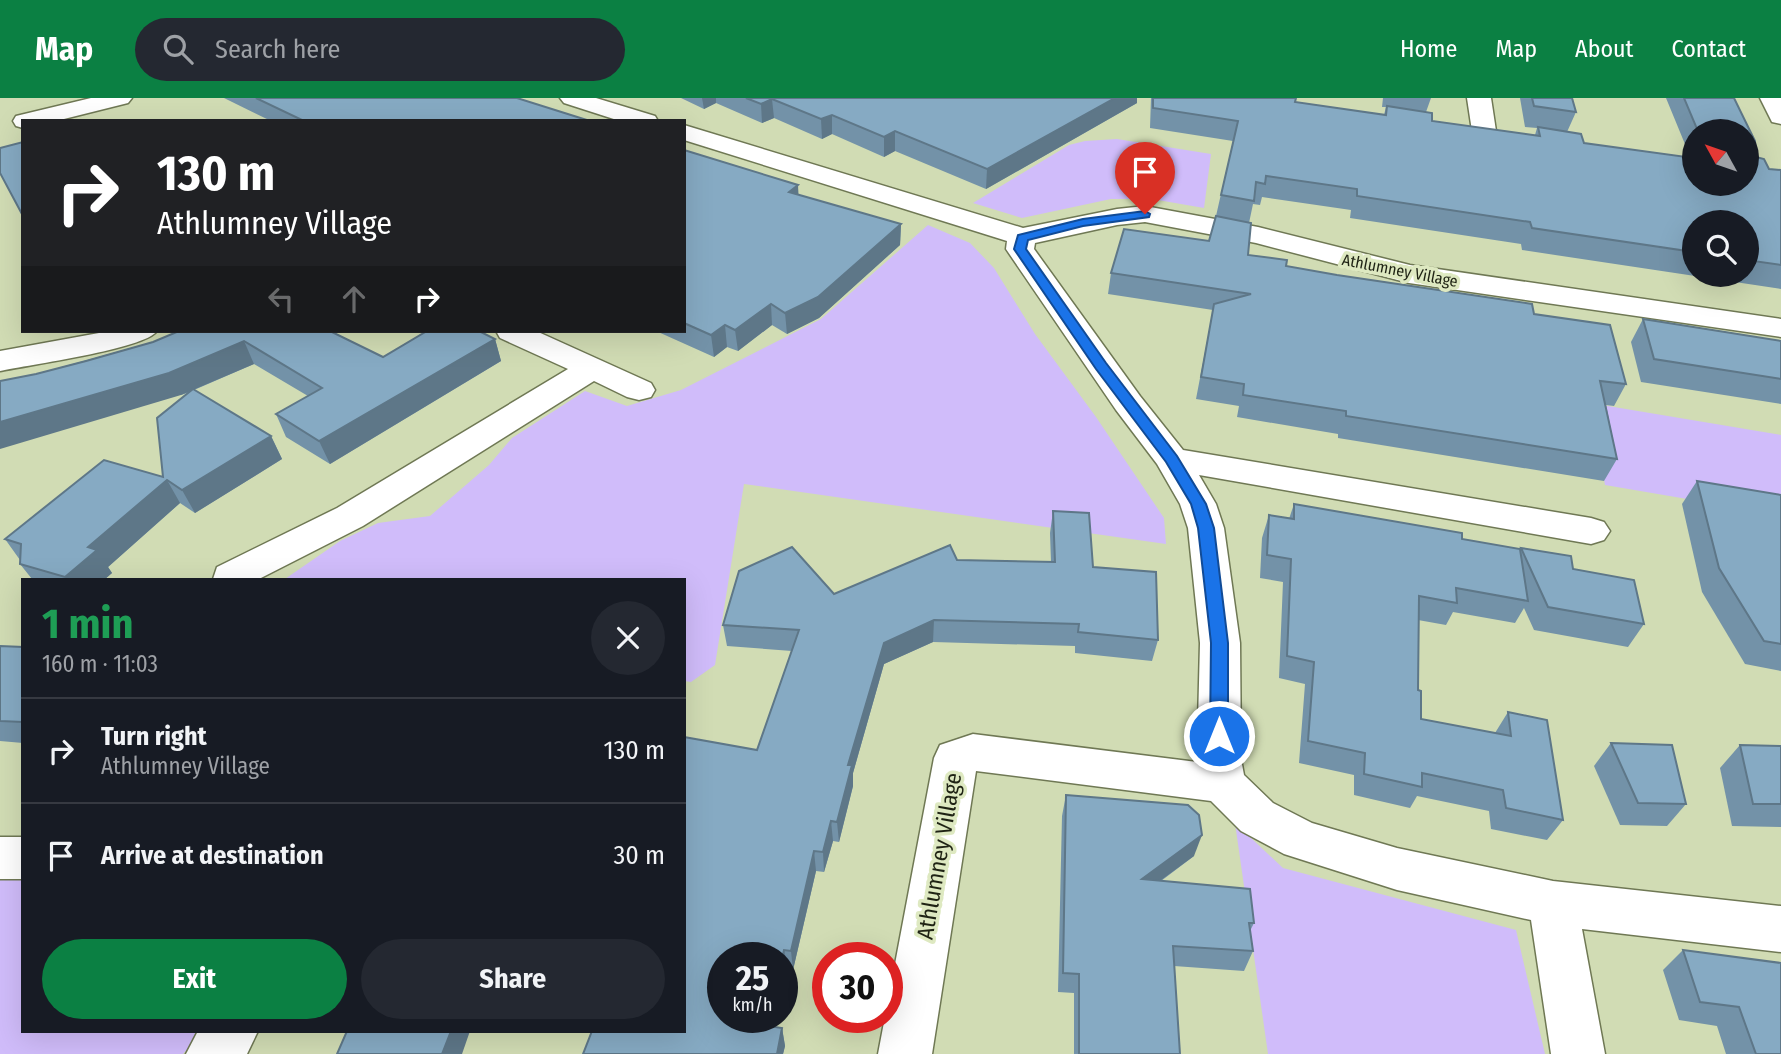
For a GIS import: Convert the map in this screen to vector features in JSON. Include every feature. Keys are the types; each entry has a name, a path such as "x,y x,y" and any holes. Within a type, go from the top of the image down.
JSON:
{"street":[{"path":"32,119 120,98"},
{"path":"572,98 640,119"},
{"path":"1479,98 1484,131"},
{"path":"1772,98 1781,117"},
{"path":"0,127 21,122"},
{"path":"1456,127 1511,135"},
{"path":"686,133 1023,237 1020,249 1090,350 1172,460 1198,504 1206,528 1220,643 1219,759 1223,783 1257,817 1301,840 1397,869 1553,903 1781,929"},
{"name":"Athlumney Village","path":"1023,237 1117,217 1155,215 1258,235 1409,274 1781,328"},
{"path":"0,361 136,333"},
{"path":"514,333 639,390"},
{"path":"231,578 359,512 591,369"},
{"path":"1172,460 1591,531"},
{"name":"Athlumney Village","path":"905,1054 956,758 973,752 1223,783"},
{"path":"0,858 21,858"},
{"path":"1553,903 1578,1054"},
{"path":"213,1054 230,1033"}],"shaded area":[{"path":"1117,139 1211,154 1204,208 1152,199 1111,199 1022,218 973,203 1069,145"},
{"path":"928,225 970,243 994,268 1035,334 1096,417 1164,518 1166,544 744,484 715,665 691,682 686,681 686,578 286,578 340,541 378,523 430,516 489,465 512,438 585,391 627,406 681,390 821,319"},
{"path":"1590,403 1781,435 1781,515 1605,485"},
{"path":"1235,823 1283,868 1516,930 1545,1054 1268,1054"},
{"path":"0,879 21,880 21,1033 202,1033 183,1054 0,1054"}],"building":[{"path":"256,98 517,98 584,119 300,119"},
{"path":"746,98 1115,98 987,169 895,131 884,137 832,115 821,119 772,99 761,104"},
{"path":"1153,98 1296,98 1295,102 1386,115 1387,106 1432,113 1432,121 1540,136 1538,127 1581,134 1584,143 1682,156 1682,196 1759,196 1759,158 1764,159 1769,169 1781,170 1781,265 1759,262 1759,210 1682,210 1682,250 1532,228 1530,222 1357,196 1357,189 1266,176 1265,184 1256,182 1254,201 1221,195 1238,121 1153,108"},
{"path":"1532,98 1572,98 1576,112 1534,106"},
{"path":"1684,98 1734,98 1744,119 1693,119"},
{"path":"21,143 21,212 0,173 0,148"},
{"path":"686,151 798,185 789,192 901,224 818,297 785,313 771,304 735,330 725,325 711,335 686,324"},
{"path":"1216,216 1251,223 1248,255 1287,260 1286,266 1532,304 1534,314 1610,325 1626,384 1600,381 1617,459 1346,416 1346,411 1243,395 1244,384 1201,377 1214,304 1251,294 1111,273 1124,229 1209,241"},
{"path":"1643,319 1781,341 1781,379 1654,359"},
{"path":"174,333 334,333 383,357 424,333 483,333 495,339 319,441 276,414 322,388 244,341 169,373 0,422 0,381 36,374 153,342"},
{"path":"193,389 271,436 182,490 167,480 88,547 97,550 65,577 20,564 21,544 5,539 104,460 163,477 157,418"},
{"path":"1697,481 1781,495 1781,644 1764,641 1719,568"},
{"path":"1294,504 1462,533 1462,539 1520,549 1528,601 1456,588 1457,603 1419,596 1418,690 1421,691 1421,719 1511,736 1508,712 1547,720 1563,820 1506,808 1503,790 1422,773 1422,787 1364,774 1365,753 1308,741 1314,662 1287,656 1291,559 1267,555 1269,515 1294,519"},
{"path":"1053,511 1089,513 1093,567 1156,572 1158,640 1078,632 1079,624 934,620 884,643 848,765 852,765 837,822 831,821 823,852 814,851 793,942 707,942 707,1033 781,1033 777,1054 583,1054 591,1033 686,1033 686,737 757,750 799,630 723,625 739,571 792,547 834,594 950,545 957,560 1055,562"},
{"path":"1521,548 1571,556 1573,569 1634,580 1644,624 1548,607"},
{"path":"0,646 21,647 21,722 0,721"},
{"path":"1611,743 1672,745 1686,804 1638,803"},
{"path":"1740,745 1781,746 1781,804 1753,804"},
{"path":"1066,795 1188,805 1199,815 1202,835 1142,879 1250,889 1254,923 1249,923 1253,951 1173,946 1180,1054 1079,1054 1079,974 1063,973"},
{"path":"1683,950 1781,963 1781,1054 1756,1054 1739,1007 1700,1002"},
{"path":"346,1033 450,1033 442,1054 337,1054"}],"route":[{"path":"1145,214 1083,223 1023,237 1020,249 1074,329 1172,460 1198,504 1206,528 1220,643 1219,736"}]}
